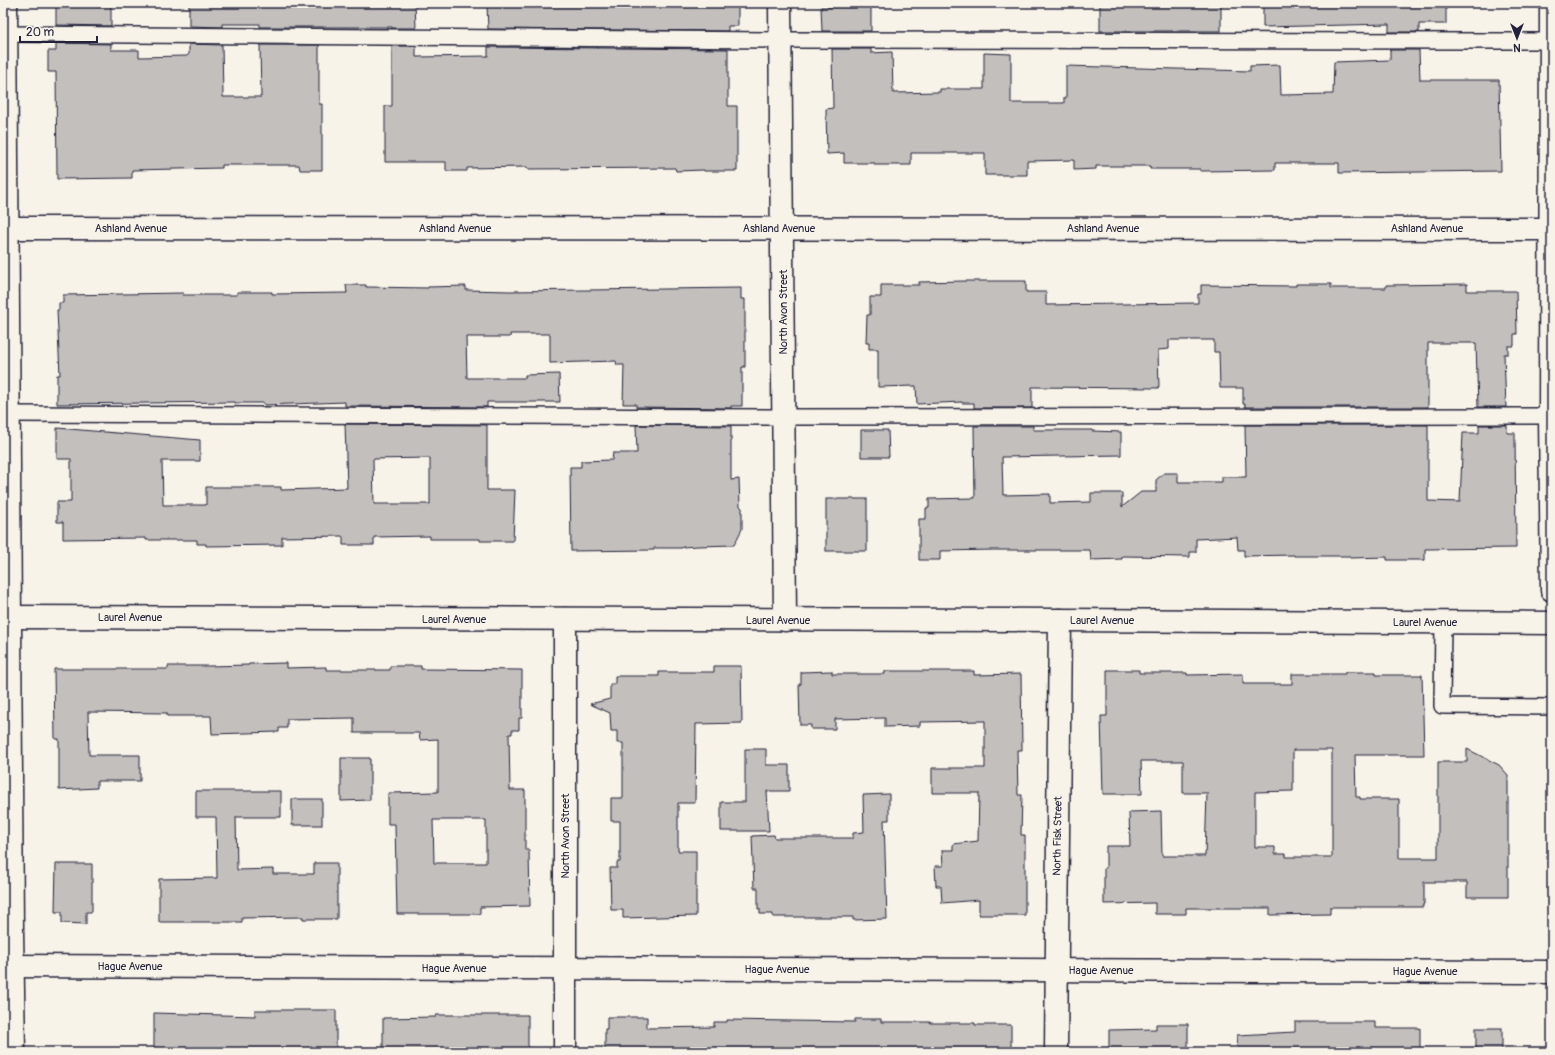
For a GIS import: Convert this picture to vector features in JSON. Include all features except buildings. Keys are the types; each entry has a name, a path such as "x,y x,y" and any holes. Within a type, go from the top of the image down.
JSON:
{"street":[{"path":"6,3 8,414 6,617 8,966 14,1052"},
{"name":"North Avon Street","path":"780,3 785,620"},
{"path":"1551,3 1550,229 1552,590"},
{"name":"Ashland Avenue","path":"6,238 782,228 1550,229"},
{"name":"Laurel Avenue","path":"6,617 1552,623"},
{"name":"North Avon Street","path":"565,619 565,1052"},
{"name":"North Fisk Street","path":"1056,1052 1060,620"},
{"name":"Hague Avenue","path":"8,966 1552,972"}],"lane":[{"path":"6,34 780,40 1551,41"},
{"path":"8,414 784,417 1551,406"},
{"path":"1443,623 1442,706 1552,706"}]}
